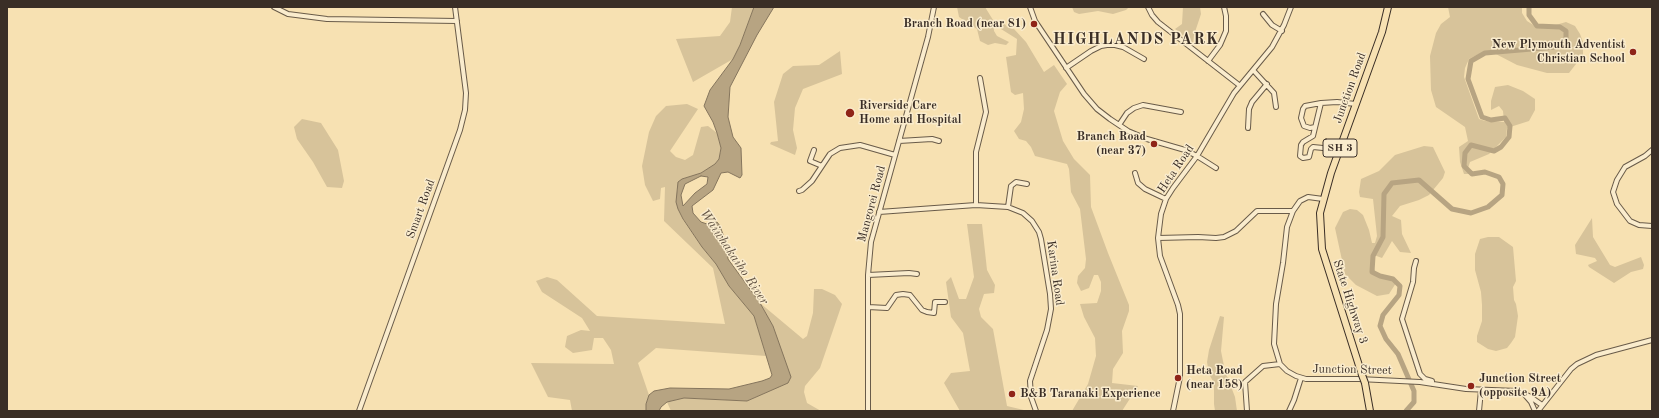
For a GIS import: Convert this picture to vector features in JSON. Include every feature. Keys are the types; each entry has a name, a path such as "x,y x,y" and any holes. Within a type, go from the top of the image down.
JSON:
{"highway":[{"name":"Junction Road","path":"1323,199 1382,32 1388,7"},
{"name":"State Highway 3","path":"1323,199 1319,226 1322,249 1365,383 1370,411"}],"street":[{"path":"274,7 288,14 327,19 457,21"},
{"name":"Smart Road","path":"359,411 460,130 465,110 466,93 455,7"},
{"name":"Mangorei Road","path":"868,411 868,275 871,242 928,37 934,7"},
{"path":"1030,7 1035,21 1084,94 1097,109 1119,125 1147,139 1172,145 1197,156 1216,168"},
{"path":"1148,7 1158,22 1239,85"},
{"path":"1208,61 1220,45 1226,31 1226,16 1224,7"},
{"name":"Heta Road","path":"1173,411 1180,376 1180,314 1160,256 1158,238 1161,214 1166,199 1197,156 1239,85 1267,54 1282,31 1291,7"},
{"path":"1263,14 1272,25 1282,31"},
{"path":"1066,68 1091,51 1107,45 1123,47 1144,59"},
{"path":"1253,70 1274,93 1276,107"},
{"path":"976,205 976,152 986,112 980,78"},
{"path":"1248,128 1249,109 1252,102 1267,84"},
{"path":"1315,127 1310,128 1304,126 1301,118 1305,106 1337,102 1356,104"},
{"path":"1321,103 1313,136 1301,145 1300,156 1307,158 1309,157 1313,147 1323,148"},
{"path":"1119,125 1127,113 1134,108 1143,105 1181,112"},
{"path":"899,141 939,140"},
{"path":"799,191 812,182 830,154 836,150 855,145 865,146 895,155"},
{"path":"814,150 810,161 821,168"},
{"path":"1652,150 1648,154 1625,167 1617,180 1613,192 1617,204 1630,221 1638,225 1652,226"},
{"path":"1135,173 1138,183 1145,189 1166,199"},
{"path":"1008,207 1011,186 1016,182 1027,184"},
{"path":"1247,411 1245,382 1263,366 1280,364 1274,344 1275,318 1287,227 1293,211 1300,201 1308,196 1323,199"},
{"name":"Karina Road","path":"879,212 976,205 1008,207 1027,217 1039,232 1050,294 1051,309 1049,323 1030,387 1030,397 1036,411"},
{"path":"1158,238 1224,237 1236,231 1257,211 1293,211"},
{"path":"1416,261 1413,282 1402,319 1420,374 1425,379 1432,382 1432,384"},
{"path":"868,275 917,274"},
{"path":"868,307 887,308 896,295 903,294 910,296 922,310 927,312 934,313 935,302 945,302"},
{"path":"1538,411 1570,369 1577,364 1596,355 1652,340"},
{"name":"Junction Street","path":"1280,364 1287,371 1301,378 1317,380 1359,378 1420,382 1481,390 1517,391 1542,405"},
{"path":"1289,411 1301,378"},
{"path":"1479,411 1481,390"},
{"path":"1524,394 1531,402 1535,411"}],"shaded area":[{"path":"732,7 754,7 740,45 733,59 693,82 676,39 720,36 730,22"},
{"path":"754,7 774,7 757,35 730,87 728,117 733,137 741,148 742,175 740,178 728,172 721,173 713,190 692,206 693,213 701,222 707,224 717,222 720,226 725,240 728,259 760,303 773,326 791,377 788,383 747,401 684,398 667,402 659,411 646,411 646,404 649,395 654,391 670,388 729,389 762,381 770,378 772,375 754,316 729,286 716,264 702,247 683,219 676,202 678,182 682,179 701,173 715,164 719,159 721,148 717,133 704,106 710,90 733,59 740,45","holes":["701,176 708,177 707,184 695,193 683,206 681,195 685,184"]},
{"path":"957,7 985,7 993,20 994,31 997,36 1009,42 1006,45 995,43 988,45 980,41 977,29 959,17"},
{"path":"1072,7 1129,7 1126,10 1113,14 1098,11 1079,14 1074,12"},
{"path":"1183,7 1200,7 1201,14 1193,43 1175,29 1182,24"},
{"path":"1448,7 1522,7 1522,13 1527,21 1535,26 1549,27 1566,22 1575,26 1583,42 1583,55 1569,73 1547,73 1517,65 1492,52 1479,54 1469,59 1465,68 1464,77 1479,119 1485,121 1504,122 1503,111 1499,106 1491,110 1491,101 1495,87 1508,85 1523,91 1535,99 1535,110 1529,121 1507,128 1506,137 1489,154 1470,162 1468,168 1475,174 1464,174 1460,162 1459,147 1468,141 1465,127 1436,107 1431,90 1430,56 1436,33 1441,24 1450,17"},
{"path":"1004,23 1007,27 1014,29 1026,42 1044,72 1054,65 1067,84 1060,92 1054,111 1063,141 1074,159 1090,175 1091,207 1129,305 1129,311 1122,331 1123,353 1113,369 1112,383 1138,386 1122,411 1072,411 1088,384 1096,356 1095,338 1084,317 1080,304 1097,303 1101,291 1101,282 1098,275 1094,275 1089,288 1081,291 1077,283 1078,276 1085,268 1086,259 1080,209 1071,192 1069,169 1067,164 1035,156 1031,147 1026,141 1019,139 1014,131 1021,122 1024,109 1023,93 1015,95 1011,92 1006,57 1016,55 1017,39 1001,29"},
{"path":"840,51 842,74 803,89 795,108 793,130 797,148 795,155 770,144 771,142 778,141 774,102 783,74 793,66 819,65"},
{"path":"687,104 698,109 670,151 676,157 685,160 693,155 701,127 708,126 717,133 721,148 719,159 715,164 701,173 682,179 677,189 678,209 683,220 716,264 729,286 754,316 766,356 656,348 638,363 649,395 646,404 646,411 572,411 570,400 548,397 531,363 614,364 611,350 603,338 594,338 592,350 573,353 565,347 567,336 581,330 590,331 582,318 542,292 536,281 547,277 557,280 597,316 725,324 713,268 664,221 665,187 661,188 660,199 653,201 645,185 642,166 649,132 656,116 666,106"},
{"path":"302,119 321,123 338,150 344,181 342,188 327,187 313,162 297,139 294,127"},
{"path":"1424,146 1433,147 1445,172 1443,178 1429,195 1400,206 1392,216 1401,220 1402,234 1411,253 1400,252 1392,241 1382,258 1374,255 1373,267 1376,273 1396,283 1389,294 1377,296 1356,285 1345,274 1335,228 1343,212 1350,209 1357,210 1363,215 1372,243 1375,243 1377,236 1373,199 1360,197 1359,192 1361,179 1379,171 1395,155"},
{"path":"1592,218 1593,237 1610,265 1615,267 1641,257 1644,265 1643,269 1631,272 1614,283 1589,267 1588,265 1597,261 1595,258 1576,254 1575,245"},
{"path":"967,224 982,224 987,270 995,285 994,293 984,294 979,309 981,317 993,329 1007,406 1028,411 960,411 944,383 951,373 970,371 963,333 951,317 946,282 951,277 959,299 966,299 974,277"},
{"path":"1499,237 1513,247 1516,281 1513,287 1514,300 1518,316 1515,337 1507,348 1496,351 1488,349 1477,342 1477,336 1482,321 1482,305 1481,292 1475,270 1475,254 1480,239"},
{"path":"814,289 822,289 835,295 842,304 820,368 805,386 804,392 807,403 821,411 671,411 667,402 673,400 684,398 747,401 787,383 773,326 760,303 803,339 807,336 813,313"},
{"path":"1220,316 1224,317 1221,351 1225,371 1235,397 1237,411 1215,411 1214,383 1209,374 1207,362 1209,350"}],"waterway":[{"path":"1406,411 1414,402 1414,391 1398,354 1386,339 1380,326 1383,315 1399,295 1400,286 1393,279 1380,276 1372,272 1373,256 1383,237 1384,194 1392,183 1419,180 1452,209 1471,213 1488,207 1502,195 1503,184 1499,177 1485,172 1472,174 1464,166 1465,153 1471,145 1494,151 1501,147 1509,137 1510,126 1505,118 1491,120 1482,117 1468,79 1471,61 1485,53 1555,47 1566,43 1566,31 1560,27 1537,26 1529,15 1529,7"}],"place":[{"name":"Branch Road (near 81)","path":"1034,24"},
{"name":"New Plymouth Adventist Christian School","path":"1633,52"},
{"name":"Riverside Care Home and Hospital","path":"850,113"},
{"name":"Branch Road (near 37)","path":"1154,144"},
{"name":"Heta Road (near 158)","path":"1178,378"},
{"name":"Junction Street (opposite 9A)","path":"1471,386"},
{"name":"B&B Taranaki Experience","path":"1012,394"}],"district":[{"name":"HIGHLANDS PARK","path":"1136,40"}],"water label":[{"name":"Waiwhakaiho River","path":"734,257"}]}
